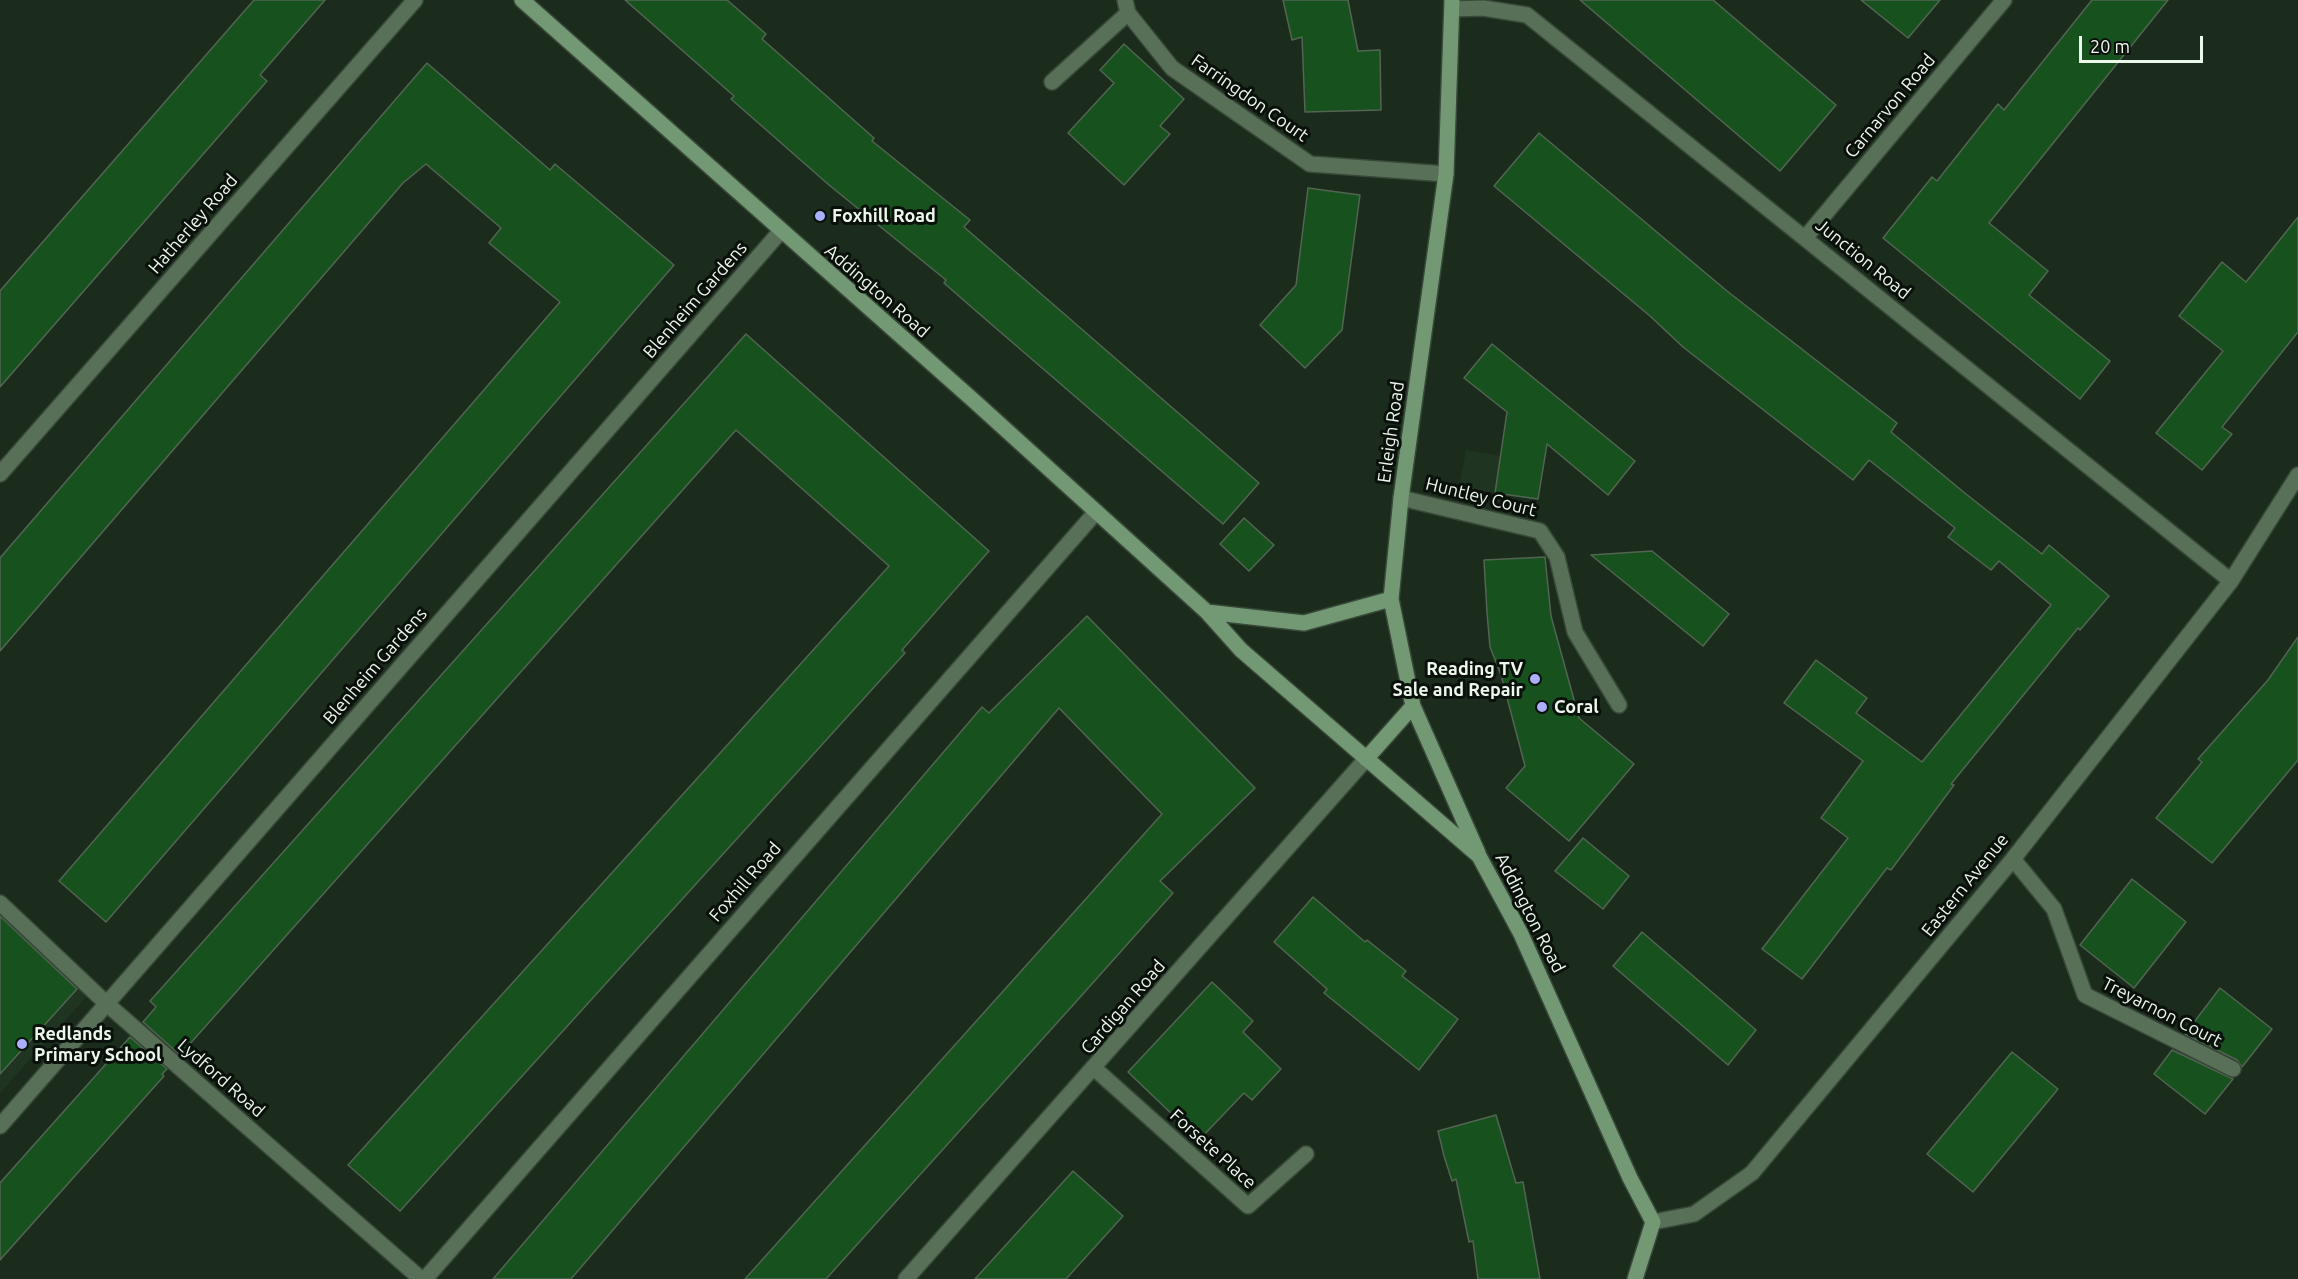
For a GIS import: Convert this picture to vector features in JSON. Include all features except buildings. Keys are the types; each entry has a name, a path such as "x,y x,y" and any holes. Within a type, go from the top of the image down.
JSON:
{"street":[{"name":"Hatherley Road","path":"0,474 415,0"},
{"name":"Addington Road","path":"522,0 1207,612 1241,650 1479,856 1521,934 1630,1178 1653,1222"},
{"name":"Carnarvon Road","path":"1806,238 2004,0"},
{"name":"Junction Road","path":"1452,4 1527,15 2231,581"},
{"name":"Erleigh Road","path":"1452,4 1446,174 1401,498 1391,599 1413,706 1479,856"},
{"name":"Farringdon Court","path":"1052,82 1127,7 1172,68 1310,164 1446,174"},
{"name":"Blenheim Gardens","path":"0,1126 780,232"},
{"name":"Eastern Avenue","path":"1653,1222 1694,1214 1752,1173 2013,859 2231,581 2298,475"},
{"name":"Huntley Court","path":"1401,498 1540,531 1557,557 1575,632 1619,705"},
{"name":"Foxhill Road","path":"423,1279 1096,512"},
{"path":"1207,612 1304,622 1391,599"},
{"path":"1366,759 1413,706"},
{"name":"Cardigan Road","path":"906,1279 1366,759"},
{"name":"Treyarnon Court","path":"2013,859 2054,909 2085,994 2233,1069"},
{"name":"Lydford Road","path":"0,903 107,1004 423,1279"},
{"name":"Forsete Place","path":"1094,1068 1248,1206 1306,1154"},
{"path":"1635,1279 1653,1222"}],"shaded area":[{"path":"1466,450 1544,463 1538,499 1459,487"},
{"name":"Redlands Primary School","path":"0,916 88,995 0,1093"}],"place":[{"name":"Foxhill Road","path":"820,216"},
{"name":"Reading TV Sale and Repair","path":"1535,679"},
{"name":"Coral","path":"1542,707"},
{"name":"Redlands Primary School","path":"22,1044"}]}
